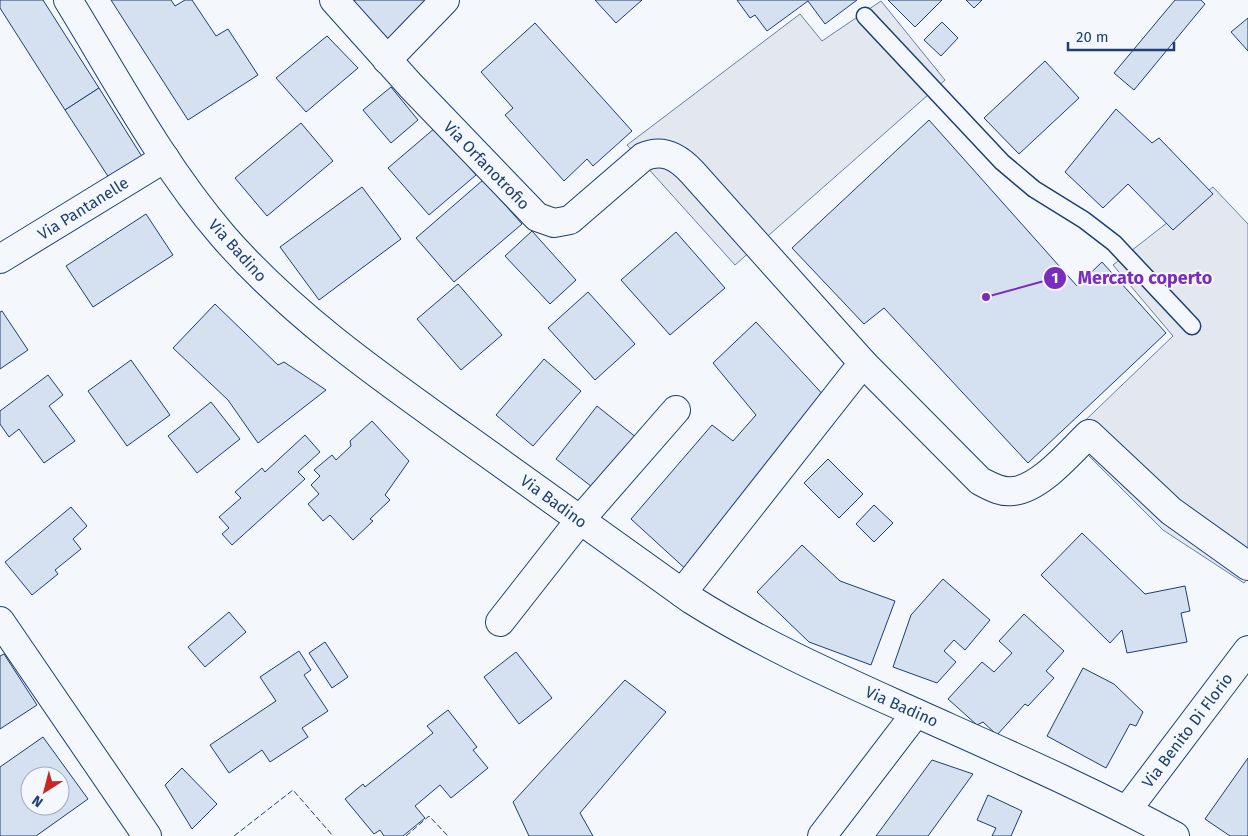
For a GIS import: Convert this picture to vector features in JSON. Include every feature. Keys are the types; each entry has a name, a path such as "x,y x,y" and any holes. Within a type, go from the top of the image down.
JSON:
{"street":[{"name":"Via Badino","path":"68,0 165,158 188,192 223,236 298,312 372,371 580,520 724,620 774,648 1070,782 1175,836"},
{"name":"Via Orfanotrofio","path":"334,0 387,60 530,211 546,221 554,223 570,220 634,163 651,153 663,153 687,167 863,363"},
{"path":"387,60 445,0"},
{"name":"Via Pantanelle","path":"0,259 165,158"},
{"path":"682,592 863,363 970,471 991,487 1012,492 1033,484 1089,434 1171,511 1248,566"},
{"path":"500,622 580,520 676,410"},
{"path":"0,621 147,836"},
{"name":"Via Benito Di Florio","path":"1127,810 1248,650"},
{"path":"822,836 916,713"}],"lane":[{"path":"865,16 1002,162 1034,189 1103,234 1192,326"}],"shaded area":[{"path":"881,1 945,80 735,265 627,145 800,14 822,41"},
{"path":"1213,187 1248,224 1248,578 1244,583 1163,530 1069,436 1173,336 1113,265"}],"building":[{"path":"0,0 43,0 99,88 65,110 0,8"},
{"path":"111,0 171,0 175,6 185,0 192,0 216,36 228,29 258,75 188,120"},
{"path":"355,0 436,0 391,42 353,2"},
{"path":"595,0 642,0 616,23"},
{"path":"737,0 857,0 825,24 808,1 767,31 755,15 750,18"},
{"path":"888,0 942,0 915,27"},
{"path":"966,0 982,0 974,8"},
{"path":"1175,0 1201,0 1205,4 1134,90 1114,73"},
{"path":"1248,18 1248,51 1231,32"},
{"path":"942,22 958,38 941,56 924,40"},
{"path":"535,23 632,131 593,166 587,159 564,181 505,115 513,108 481,72"},
{"path":"327,36 358,68 306,112 276,78"},
{"path":"1045,61 1079,98 1019,154 984,118"},
{"path":"391,87 418,120 391,143 363,110"},
{"path":"99,88 146,163 113,184 65,110"},
{"path":"1116,109 1152,143 1159,138 1213,194 1173,230 1128,184 1103,208 1065,172"},
{"path":"929,120 1077,286 1102,262 1166,333 1028,463 884,308 864,324 792,248"},
{"path":"301,123 333,161 267,216 235,178"},
{"path":"435,128 476,175 429,215 388,168"},
{"path":"483,180 522,224 454,282 416,238"},
{"path":"362,187 401,239 319,300 280,247"},
{"path":"146,214 173,255 93,307 66,266"},
{"path":"532,231 576,280 550,304 505,256"},
{"path":"676,232 725,288 670,335 621,280"},
{"path":"458,284 502,335 461,370 417,319"},
{"path":"588,292 635,344 595,380 548,328"},
{"path":"215,304 278,365 284,362 326,390 258,443 228,400 173,348"},
{"path":"2,311 28,350 0,369 0,312"},
{"path":"756,322 828,400 690,573 631,519 712,425 733,441 756,415 713,363"},
{"path":"544,359 581,391 533,446 496,415"},
{"path":"131,360 170,415 127,446 88,391"},
{"path":"48,375 63,395 49,406 75,441 44,463 19,429 9,437 0,424 0,411"},
{"path":"211,402 240,439 197,473 168,436"},
{"path":"597,406 637,438 596,490 556,459"},
{"path":"372,421 409,461 385,495 390,500 370,519 373,521 353,540 330,515 323,521 308,504 319,494 311,485 320,476 314,470 332,455 336,460 351,446 350,441"},
{"path":"305,435 320,452 298,472 305,479 232,545 222,534 229,528 219,517 241,498 235,492 262,468 265,472"},
{"path":"828,459 863,494 839,518 804,483"},
{"path":"874,505 893,523 874,542 856,524"},
{"path":"71,507 87,526 73,539 81,549 55,570 58,574 32,595 5,562"},
{"path":"1082,533 1145,594 1185,586 1190,611 1181,613 1187,642 1127,653 1122,630 1110,643 1041,575"},
{"path":"802,545 840,581 895,601 871,665 809,642 757,592"},
{"path":"943,579 990,620 965,650 954,640 944,651 956,662 937,683 893,667 911,615"},
{"path":"229,612 246,632 205,667 188,647"},
{"path":"1024,614 1064,651 1046,671 1054,678 1028,706 1025,704 997,735 983,722 977,725 948,699 982,662 994,672 1012,653 999,641"},
{"path":"325,642 348,677 332,688 309,653"},
{"path":"299,651 311,670 304,675 328,711 302,728 308,737 270,762 262,750 229,773 210,745 276,701 260,677"},
{"path":"516,652 552,698 519,724 484,677"},
{"path":"4,654 37,705 0,729 0,656"},
{"path":"1083,668 1114,684 1143,712 1136,726 1130,724 1106,768 1047,736"},
{"path":"625,680 666,712 580,813 593,836 529,836 513,802"},
{"path":"448,710 477,747 473,750 488,768 451,798 440,785 415,806 425,818 403,836 384,836 380,830 374,834 345,799 363,784 365,787 433,733 427,726"},
{"path":"43,737 64,766 20,766 20,816 64,816 36,836 0,836 0,767"},
{"path":"1248,758 1248,836 1230,836 1205,819"},
{"path":"932,760 973,774 928,836 876,836"},
{"path":"182,768 217,804 192,829 165,785"},
{"path":"70,774 88,799 70,812"},
{"path":"988,795 1022,811 1011,836 992,836 996,828 977,820"}],"fence":[{"path":"234,836 293,790 333,836"},
{"path":"406,836 429,816 448,836"}],"place":[{"name":"Mercato coperto","path":"986,297"}]}
